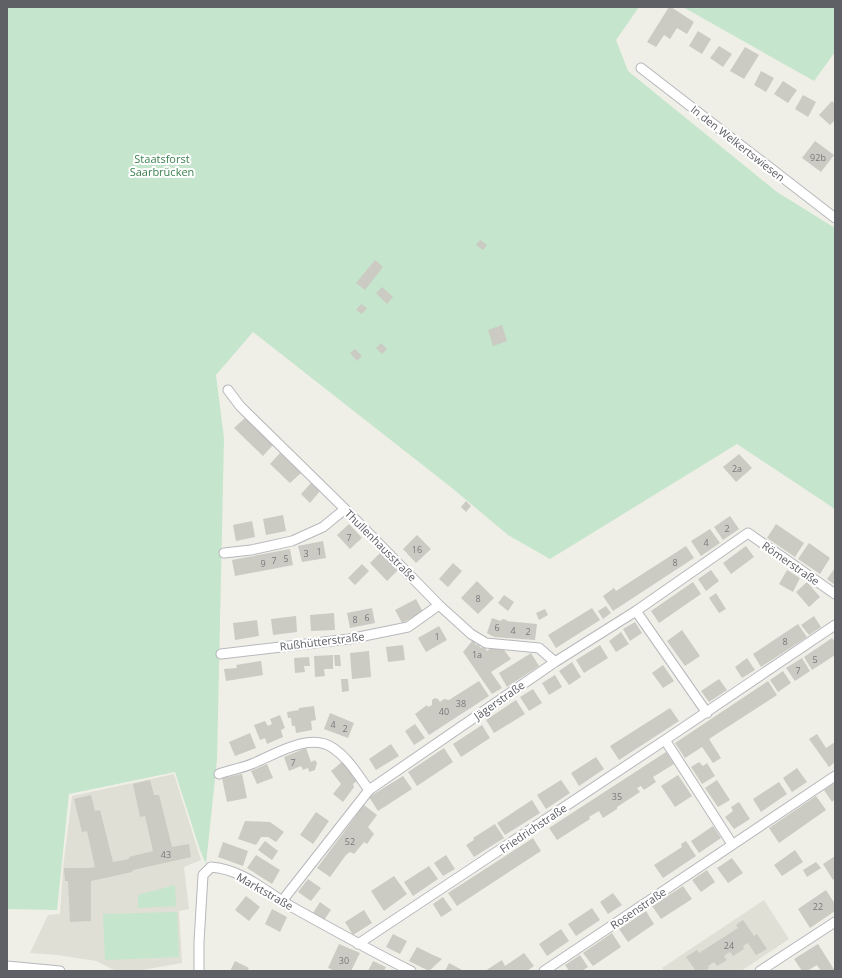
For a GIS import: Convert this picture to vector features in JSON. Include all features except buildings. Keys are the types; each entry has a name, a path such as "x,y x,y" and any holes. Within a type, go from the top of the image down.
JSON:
{"street":[{"name":"In den Welkertswiesen","path":"641,68 835,218"},
{"name":"Thullenhausstraße","path":"228,390 240,406 345,509 439,605 471,634 486,643 539,648 555,662"},
{"path":"224,553 251,550 292,541 323,527 345,509"},
{"name":"Römerstraße","path":"748,533 835,594"},
{"name":"Jägerstraße","path":"282,901 369,790 555,662 636,611 748,533"},
{"name":"Rußhütterstraße","path":"221,654 349,640 408,627 439,605"},
{"path":"636,611 707,713"},
{"name":"Friedrichstraße","path":"358,944 707,713 835,626"},
{"path":"666,740 732,844"},
{"path":"219,774 253,764 295,745 321,743 332,747 345,757 369,790"},
{"name":"Rosenstraße","path":"544,971 835,776"},
{"name":"Marktstraße","path":"199,971 203,875 210,867 221,868 242,875 282,901 358,944 411,971"},
{"path":"760,971 835,922"},
{"path":"7,966 60,971"}],"shaded area":[{"path":"174,774 201,860 184,867 189,909 179,911 182,963 137,971 114,970 96,961 57,955 30,953 48,915 60,914 63,868 72,796"},
{"path":"764,900 789,939 741,971 664,971 662,968"}],"green space":[{"name":"Staatsforst Saarbrücken","path":"7,7 639,7 616,40 628,71 777,192 835,228 835,509 737,444 550,559 508,535 452,488 253,332 216,375 224,438 217,760 206,864 200,850 175,772 69,794 57,910 7,909"},
{"path":"683,7 835,7 835,52 814,81"},
{"path":"175,885 176,906 138,908 138,895"},
{"path":"177,912 179,957 105,960 103,914"}]}
